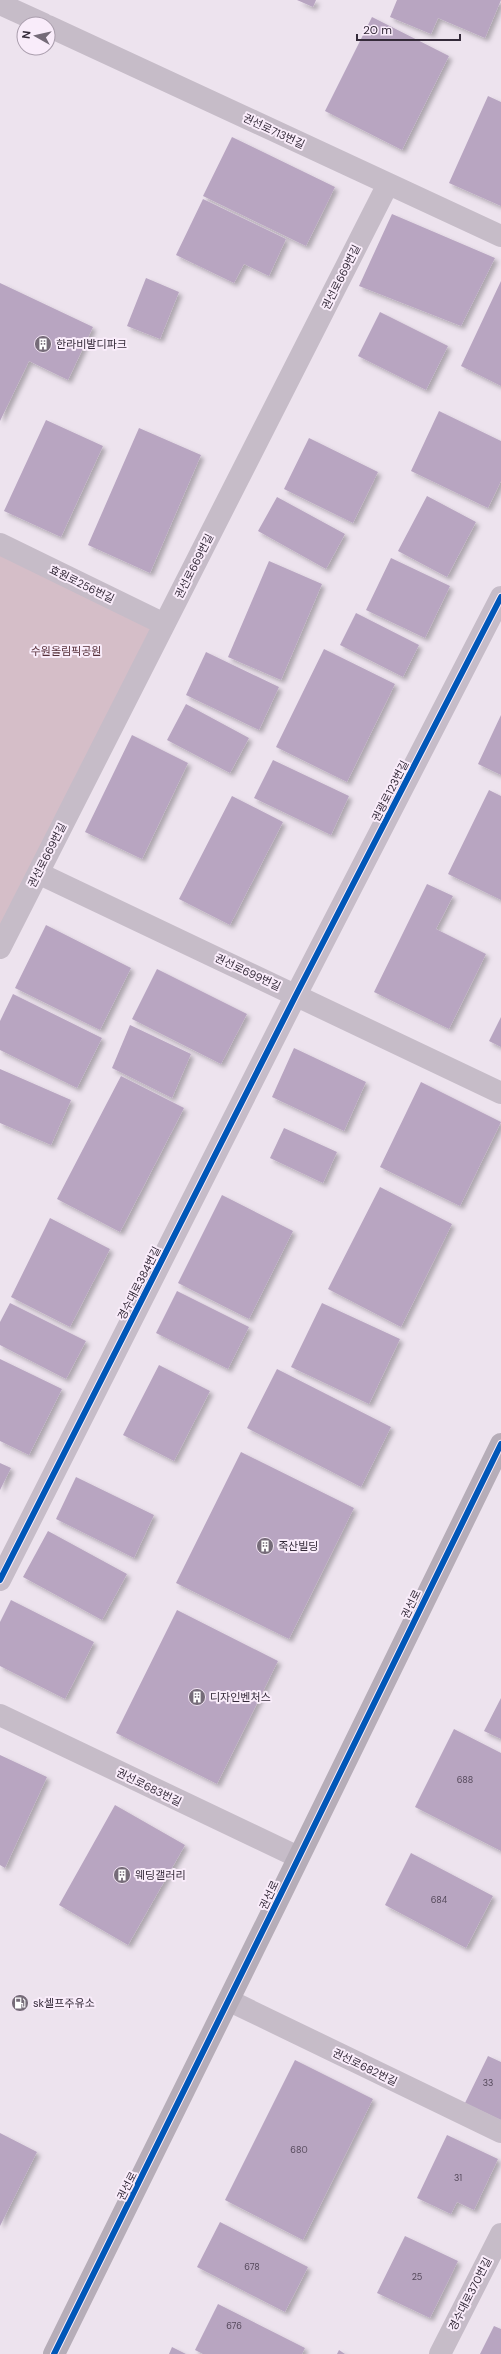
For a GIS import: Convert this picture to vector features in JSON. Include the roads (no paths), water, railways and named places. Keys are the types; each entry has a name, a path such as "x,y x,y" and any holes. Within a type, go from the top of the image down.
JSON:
{"street":[{"path":"0,4 26,16"},
{"name":"권선로713번길","path":"56,30 501,236"},
{"name":"권선로669번길","path":"0,948 388,184"},
{"name":"효원로256번길","path":"0,544 164,624"},
{"name":"권광로123번길","path":"296,995 501,597"},
{"name":"권선로699번길","path":"38,873 501,1093"},
{"name":"경수대로384번길","path":"0,1580 296,995"},
{"name":"권선로","path":"54,2354 230,2001 298,1857 501,1444"},
{"name":"권선로683번길","path":"0,1715 298,1857"},
{"name":"권선로682번길","path":"230,2001 501,2132"},
{"name":"경수대로370번길","path":"440,2354 501,2234"}],"place":[{"name":"한라비발디파크","path":"43,344"},
{"name":"죽산빌딩","path":"265,1546"},
{"name":"디자인벤처스","path":"197,1697"},
{"name":"웨딩갤러리","path":"122,1875"},
{"name":"sk셀프주유소","path":"20,2003"}],"park label":[{"name":"수원올림픽공원","path":"66,651"}]}
